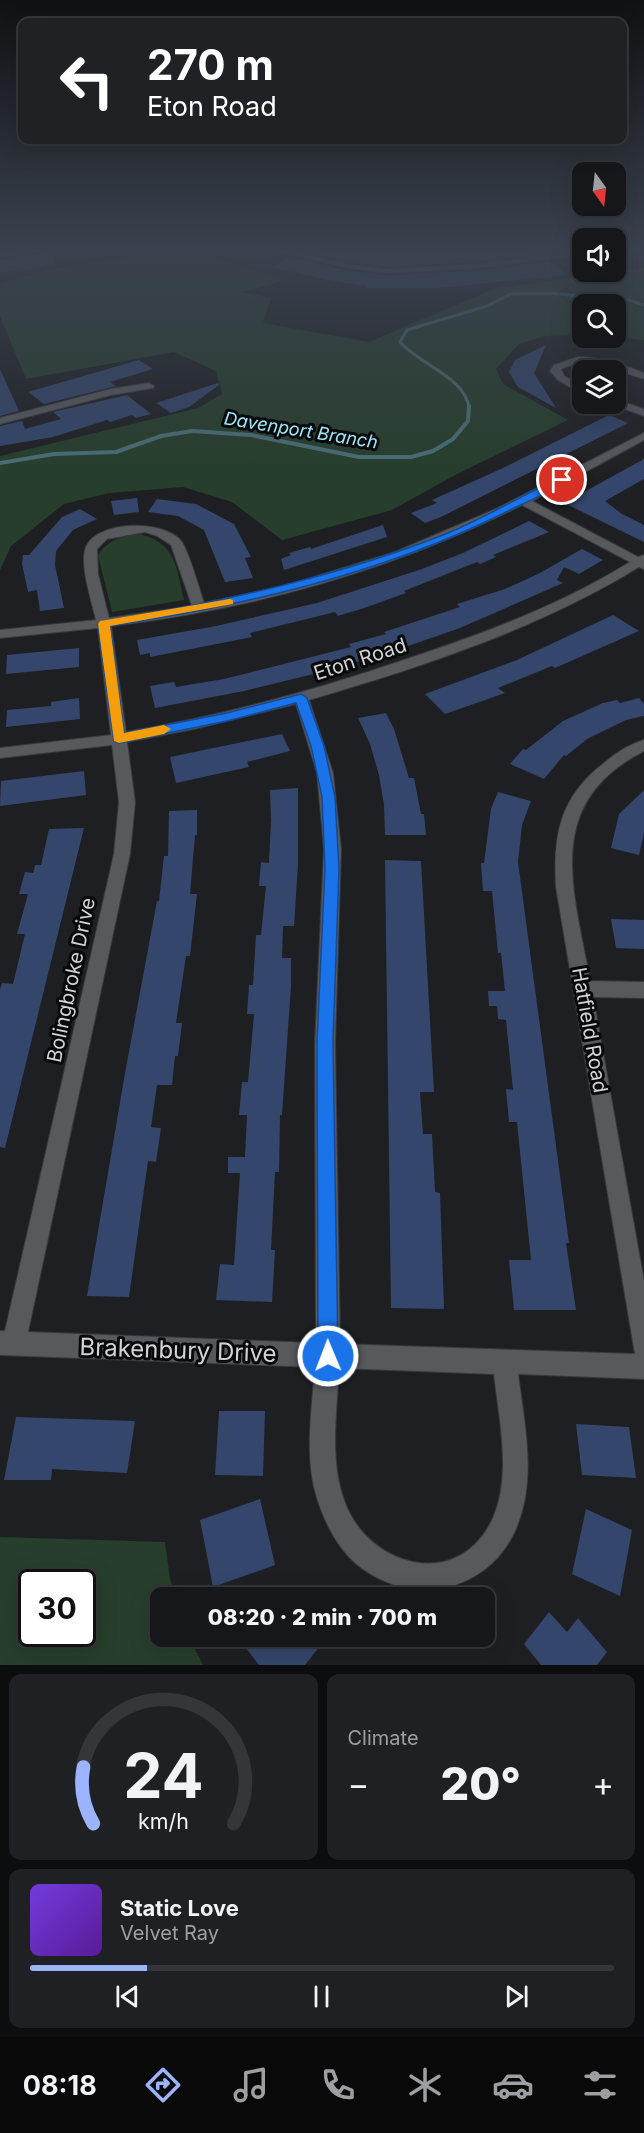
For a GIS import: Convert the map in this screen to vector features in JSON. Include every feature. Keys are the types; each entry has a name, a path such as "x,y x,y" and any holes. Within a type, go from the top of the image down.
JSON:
{"street":[{"path":"572,360 557,367 555,371 561,378 572,384"},
{"path":"626,370 644,376"},
{"path":"0,422 37,414 125,388 149,386"},
{"path":"626,406 644,413"},
{"path":"0,634 104,624 200,609 289,589 346,573 453,534 523,501 644,436"},
{"path":"523,501 642,562"},
{"name":"Bolingbroke Drive","path":"7,1343 122,854 127,802 104,624 92,574 91,549 95,542 103,536 128,530 146,528 161,532 176,543 200,609"},
{"name":"Eton Road","path":"0,753 119,738 227,717 322,693 509,629 588,593 642,562"},
{"path":"301,698 327,782 332,869 325,1042 328,1356 325,1461 329,1495 342,1527 364,1554 392,1572 424,1579 454,1574 482,1557 501,1532 513,1501 515,1467 505,1363"},
{"name":"Hatfield Road","path":"644,746 597,775 582,792 566,830 562,853 565,887 644,1348"},
{"path":"583,989 644,990"},
{"name":"Brakenbury Drive","path":"7,1343 644,1367"}],"green space":[{"path":"4,326 278,326 369,342 407,326 572,326 572,335 545,336 519,344 496,369 503,384 568,420 457,474 392,510 282,540 232,502 183,487 109,493 64,504 11,546 0,570 0,456 198,408 222,394 216,371 174,352 26,379"},
{"path":"626,326 644,326 644,340 626,338"},
{"path":"140,534 161,544 173,558 184,600 112,612 98,555 116,539"},
{"path":"0,1537 165,1542 173,1587 150,1587 150,1647 194,1647 203,1665 0,1665"}],"building":[{"path":"546,345 534,373 556,408 518,387 509,372 515,360"},
{"path":"139,360 153,369 110,382 116,386 44,404 28,392"},
{"path":"0,369 19,411 0,416"},
{"path":"218,383 219,385 189,407 171,413 156,403"},
{"path":"127,395 151,414 136,418 132,415 110,422 107,420 53,437 0,446 0,426 22,421 25,429 61,419 53,412"},
{"path":"609,415 628,423 441,517 425,523 411,513 437,503 432,500 503,468"},
{"path":"644,459 644,479 605,501 622,514 644,525 644,542 564,503"},
{"path":"137,498 139,512 114,515 111,501"},
{"path":"157,499 196,504 234,524 251,557 245,558 253,578 225,582 204,530 178,516 148,512"},
{"path":"80,509 97,519 73,530 56,551 55,565 64,608 40,611 37,590 28,592 22,564 23,555 29,555 62,517"},
{"path":"529,521 549,532 493,555 496,557 480,564 477,562 404,591 406,593 364,608 338,616 335,612 250,633 252,637 150,657 150,653 140,655 137,640 216,626 317,603 422,569 463,553"},
{"path":"383,525 387,537 284,570 281,559 291,555 289,553 310,547 311,549"},
{"path":"582,549 603,560 579,574 564,567 557,580 563,583 460,628 385,654 318,673 244,691 155,708 150,686 174,682 176,687 224,679 351,647 349,644 386,634 384,632 460,607 457,604 505,589 540,573"},
{"path":"613,615 639,631 555,668 552,666 498,688 505,693 445,714 425,694 517,660"},
{"path":"79,648 79,667 6,674 7,655"},
{"path":"79,698 80,719 6,727 7,710 51,706 51,702"},
{"path":"639,698 644,704 644,716 626,720 587,739 566,756 564,755 544,779 510,764 523,749 526,750 563,721 603,703 617,700 620,703"},
{"path":"386,713 394,729 409,778 414,778 421,814 424,814 426,835 385,835 384,805 379,775 370,744 358,718"},
{"path":"282,734 290,751 247,762 249,767 176,783 170,757"},
{"path":"84,771 86,795 0,806 1,781"},
{"path":"298,788 298,864 294,926 283,926 282,958 291,958 291,986 282,1115 280,1115 279,1172 275,1172 271,1250 275,1250 272,1302 216,1300 220,1264 234,1265 240,1173 228,1173 228,1157 245,1157 247,1115 239,1115 242,1082 248,1082 254,1014 247,1014 249,985 253,985 256,935 261,935 266,886 259,886 261,862 269,863 270,790"},
{"path":"644,790 644,833 639,855 611,848 619,814"},
{"path":"498,792 531,801 522,825 518,862 576,1310 514,1310 509,1260 531,1260 517,1122 509,1122 506,1089 513,1090 506,1020 498,1019 497,1006 489,1006 488,991 505,991 501,953 498,953 492,891 483,891 481,863 484,863 491,809"},
{"path":"197,810 197,835 195,835 190,894 197,894 190,956 186,956 176,1023 182,1023 178,1056 175,1056 172,1085 157,1085 151,1127 161,1128 156,1162 148,1161 129,1297 87,1296 125,1073 157,901 159,901 164,856 168,856 169,811"},
{"path":"84,828 5,1148 0,1147 0,990 2,983 13,984 25,934 17,934 28,894 19,894 25,872 33,873 35,865 41,865 49,829"},
{"path":"385,860 421,861 434,1092 420,1092 423,1134 432,1134 435,1192 440,1193 444,1309 391,1308"},
{"path":"611,919 644,920 644,949 616,948"},
{"path":"219,1411 265,1411 263,1476 215,1475"},
{"path":"16,1417 135,1421 127,1473 52,1469 51,1480 4,1480"},
{"path":"576,1424 629,1427 636,1478 582,1475"},
{"path":"260,1499 275,1565 213,1587 200,1520"},
{"path":"586,1509 632,1530 620,1596 572,1574"},
{"path":"549,1612 567,1632 578,1618 607,1652 597,1665 541,1665 524,1644"},
{"path":"245,1647 319,1647 305,1665 259,1665"}],"waterway":[{"name":"Davenport Branch","path":"421,326 407,330 400,342 460,388 469,408"},
{"name":"Davenport Branch","path":"0,463 54,454 116,452 161,436 192,431 251,435 359,457 411,457 433,451 453,439 468,421 469,408"}],"slow traffic":[{"path":"164,729 119,738 104,624 230,602"}],"route":[{"path":"328,1356 325,1042 332,869 327,782 317,746 301,698 227,717 119,738 104,624 200,609 289,589 346,573 409,552 488,519 562,480"}]}
